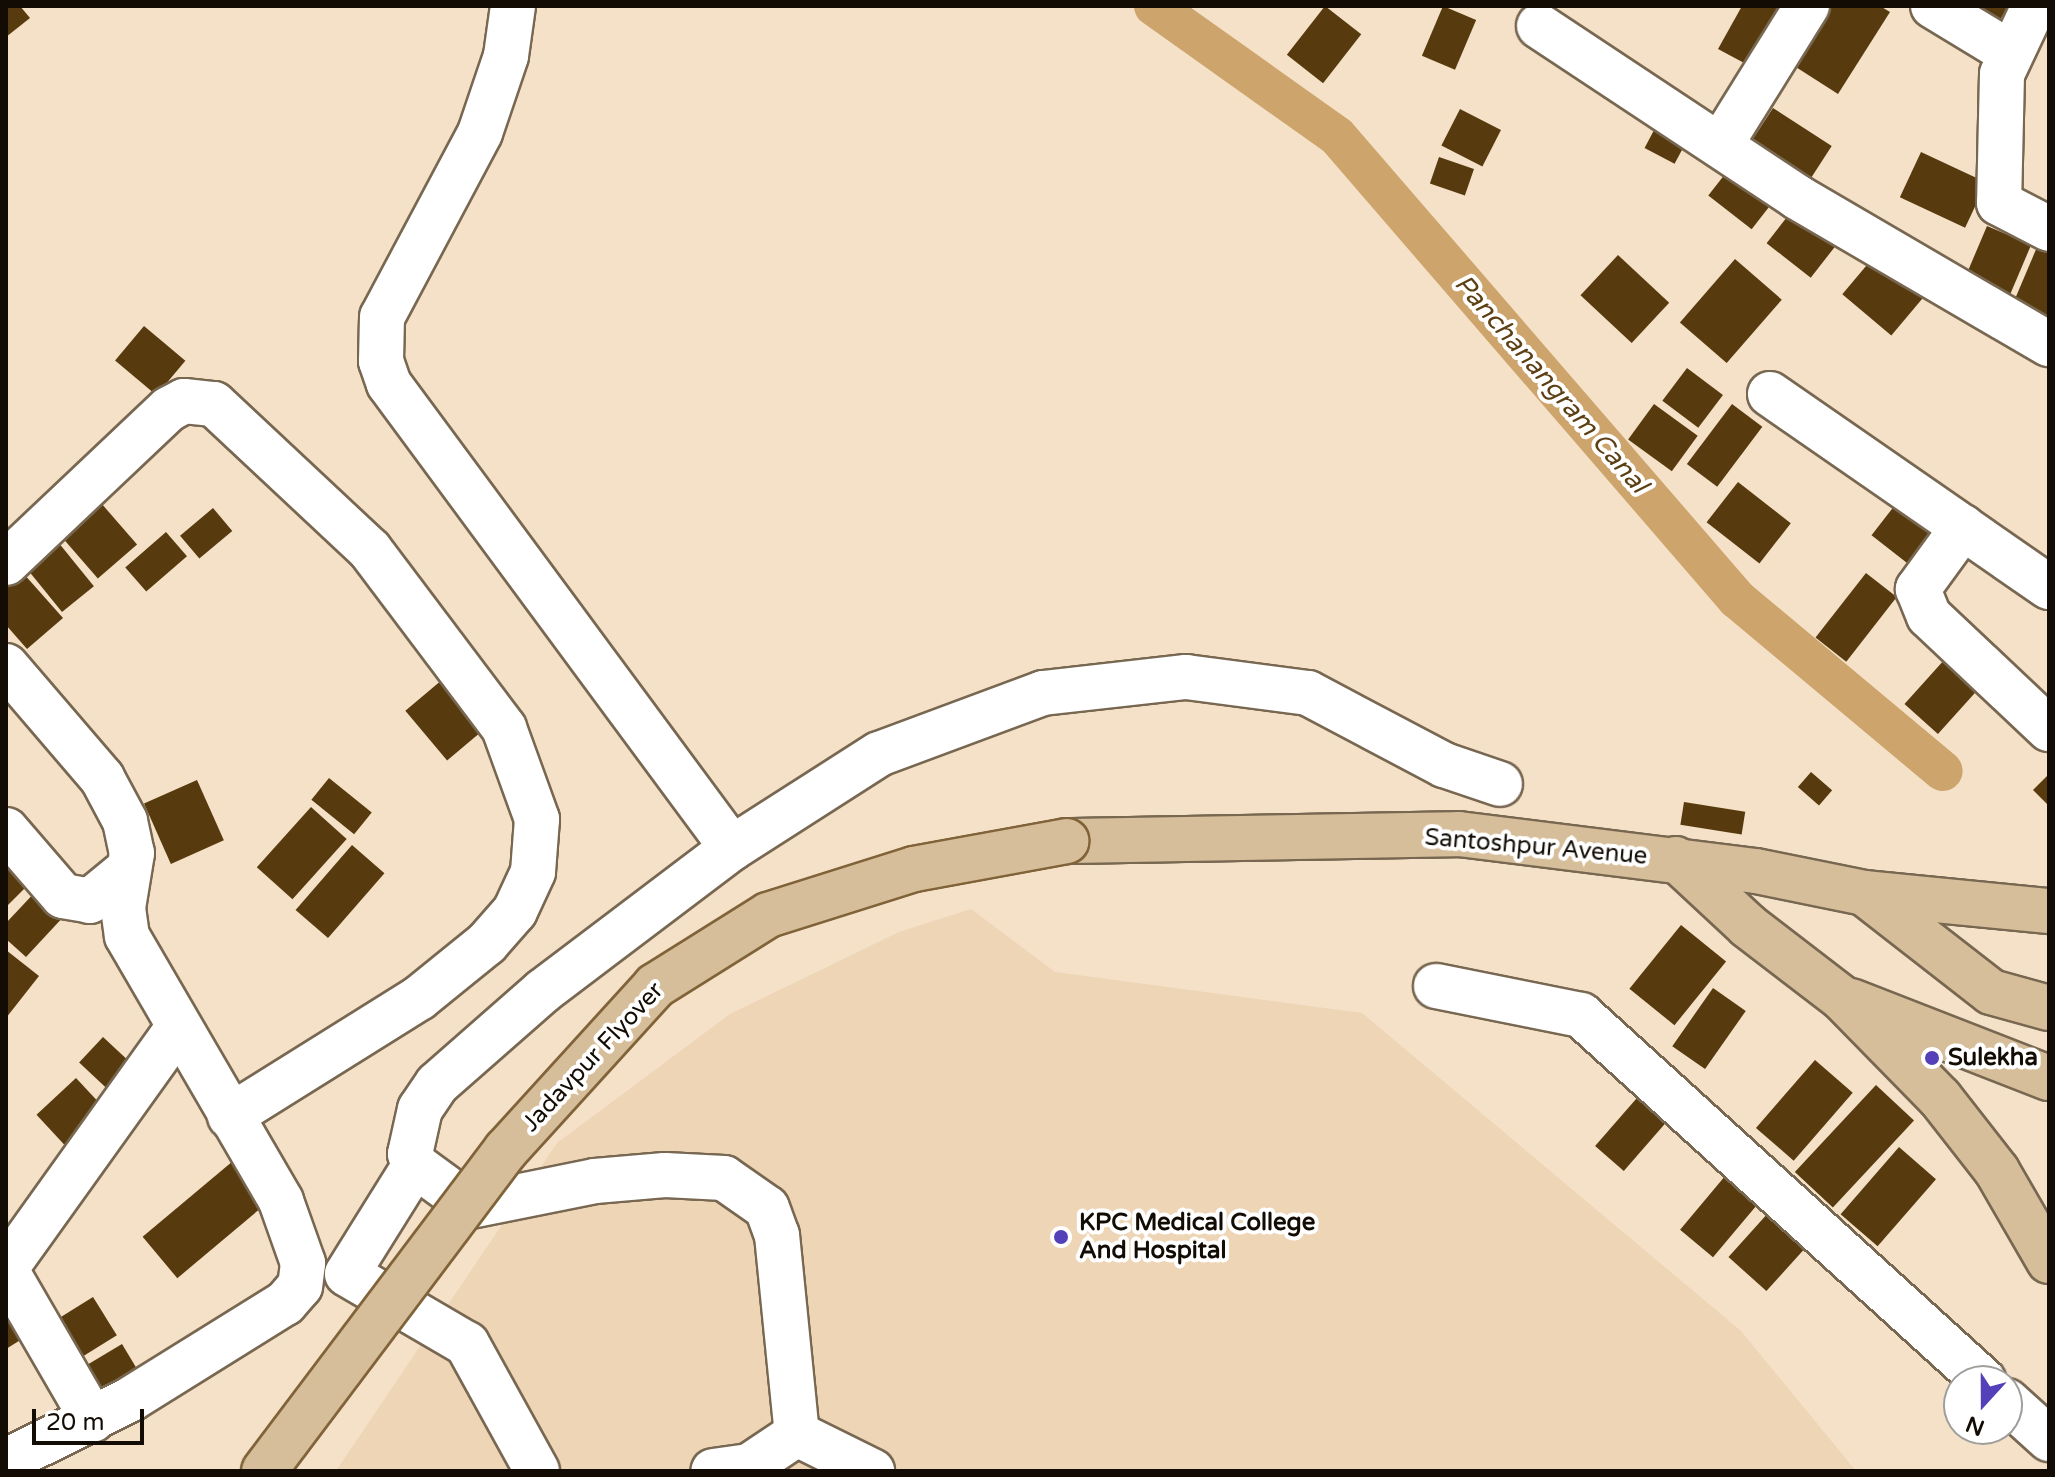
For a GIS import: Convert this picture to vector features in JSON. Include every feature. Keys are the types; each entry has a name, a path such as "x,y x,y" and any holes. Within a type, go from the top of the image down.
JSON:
{"main road":[{"name":"Santoshpur Avenue","path":"1252,837 1459,834 1676,859 1864,893 2049,911"},
{"name":"Jadavpur Flyover","path":"264,1471 506,1150 655,986 768,915 914,869 1066,841 1252,837"},
{"path":"1676,859 1748,926 1842,998 1978,1146 2049,1261"},
{"path":"1864,893 1991,992 2049,1008"},
{"path":"1842,998 2049,1078"}],"street":[{"path":"513,6 506,56 480,133 382,317 381,361 389,384 732,848"},
{"path":"1721,144 1807,6"},
{"path":"1933,6 2009,52"},
{"path":"2034,6 2009,52 2002,74 1999,203 2049,229"},
{"path":"1539,26 1797,197 2049,344"},
{"path":"1770,394 2049,587"},
{"path":"6,563 169,409 184,401 214,404 370,550 504,728 537,819 533,872 515,911 487,943 419,998 230,1116"},
{"path":"1963,527 1918,589 1929,616 2049,729"},
{"path":"6,666 102,778 125,821 129,869 123,908 127,936 300,1240 300,1286 285,1303 93,1420 6,1461"},
{"path":"797,1434 777,1235 767,1208 747,1189 724,1178 665,1175 595,1181 471,1206 415,1165 409,1139 437,1084 543,991 732,848 894,749 1043,693 1186,677 1308,693 1444,765 1500,784"},
{"path":"6,830 63,896 90,901 129,869"},
{"path":"1436,986 1581,1015 1966,1365"},
{"path":"93,1420 6,1269 178,1028"},
{"path":"415,1165 347,1274 467,1344 537,1471"},
{"path":"2023,1415 2049,1439"},
{"path":"713,1471 749,1466 797,1434"},
{"path":"797,1434 872,1471"}],"shaded area":[{"name":"KPC Medical College And Hospital","path":"971,909 1055,972 1362,1013 1741,1331 1856,1471 336,1471 557,1143 730,1014 899,932"}],"building":[{"path":"6,6 20,6 30,18 6,37"},
{"path":"1325,6 1361,34 1323,83 1287,55"},
{"path":"1443,6 1476,20 1455,70 1422,56"},
{"path":"1742,6 1798,6 1761,72 1718,49"},
{"path":"1824,6 1880,6 1890,12 1838,94 1788,62"},
{"path":"1975,6 2008,6 2000,20"},
{"path":"1773,108 1832,146 1805,187 1746,149"},
{"path":"1460,109 1501,130 1482,166 1441,146"},
{"path":"1661,117 1691,133 1675,164 1645,148"},
{"path":"1921,152 1986,182 1965,228 1900,197"},
{"path":"1439,157 1474,169 1465,196 1430,183"},
{"path":"1736,160 1779,194 1752,229 1708,195"},
{"path":"1798,203 1842,237 1811,278 1767,243"},
{"path":"1987,226 2031,245 2006,304 1962,285"},
{"path":"2040,240 2049,244 2049,321 2012,306"},
{"path":"1877,253 1926,294 1891,336 1842,294"},
{"path":"1618,255 1669,303 1632,343 1580,295"},
{"path":"1735,259 1782,300 1727,363 1680,322"},
{"path":"144,326 185,361 156,395 115,360"},
{"path":"1687,368 1723,395 1698,428 1662,401"},
{"path":"1654,404 1698,436 1672,471 1628,440"},
{"path":"1732,404 1762,427 1717,487 1687,464"},
{"path":"1738,482 1791,523 1759,563 1707,522"},
{"path":"1906,491 1954,529 1920,573 1872,535"},
{"path":"101,503 137,545 98,579 62,537"},
{"path":"213,508 232,531 199,559 180,536"},
{"path":"166,532 187,556 146,592 125,567"},
{"path":"58,542 94,586 62,612 26,568"},
{"path":"23,573 63,618 27,649 6,625 6,588"},
{"path":"1866,573 1897,597 1846,662 1816,638"},
{"path":"1954,649 1987,679 1938,734 1904,704"},
{"path":"449,674 491,724 447,760 405,711"},
{"path":"1811,772 1832,790 1819,805 1798,787"},
{"path":"2049,774 2049,806 2033,790"},
{"path":"329,778 372,813 354,834 311,800"},
{"path":"197,780 224,840 171,864 144,804"},
{"path":"1684,802 1745,812 1742,834 1680,825"},
{"path":"311,807 347,839 292,899 257,867"},
{"path":"352,845 384,873 328,938 296,910"},
{"path":"6,858 31,882 6,907"},
{"path":"38,889 66,914 26,957 6,939 6,923"},
{"path":"1681,925 1726,962 1674,1025 1629,989"},
{"path":"6,950 39,976 6,1018"},
{"path":"1713,988 1746,1011 1705,1069 1672,1046"},
{"path":"103,1037 142,1074 119,1099 79,1063"},
{"path":"1815,1060 1853,1093 1794,1161 1756,1128"},
{"path":"76,1078 111,1115 71,1152 37,1115"},
{"path":"1876,1085 1914,1120 1833,1207 1795,1172"},
{"path":"1643,1091 1672,1116 1624,1171 1595,1146"},
{"path":"1899,1147 1936,1179 1878,1246 1841,1214"},
{"path":"233,1161 268,1202 177,1278 143,1237"},
{"path":"1736,1163 1769,1191 1713,1257 1680,1230"},
{"path":"1778,1202 1816,1236 1766,1291 1728,1257"},
{"path":"93,1297 117,1335 71,1364 47,1326"},
{"path":"6,1306 30,1334 6,1349"},
{"path":"122,1344 144,1380 95,1409 73,1373"}],"waterway":[{"name":"Panchanangram Canal","path":"1154,6 1337,136 1737,599 1943,771"}],"place":[{"name":"Sulekha","path":"1932,1058"},
{"name":"KPC Medical College And Hospital","path":"1061,1237"}]}
